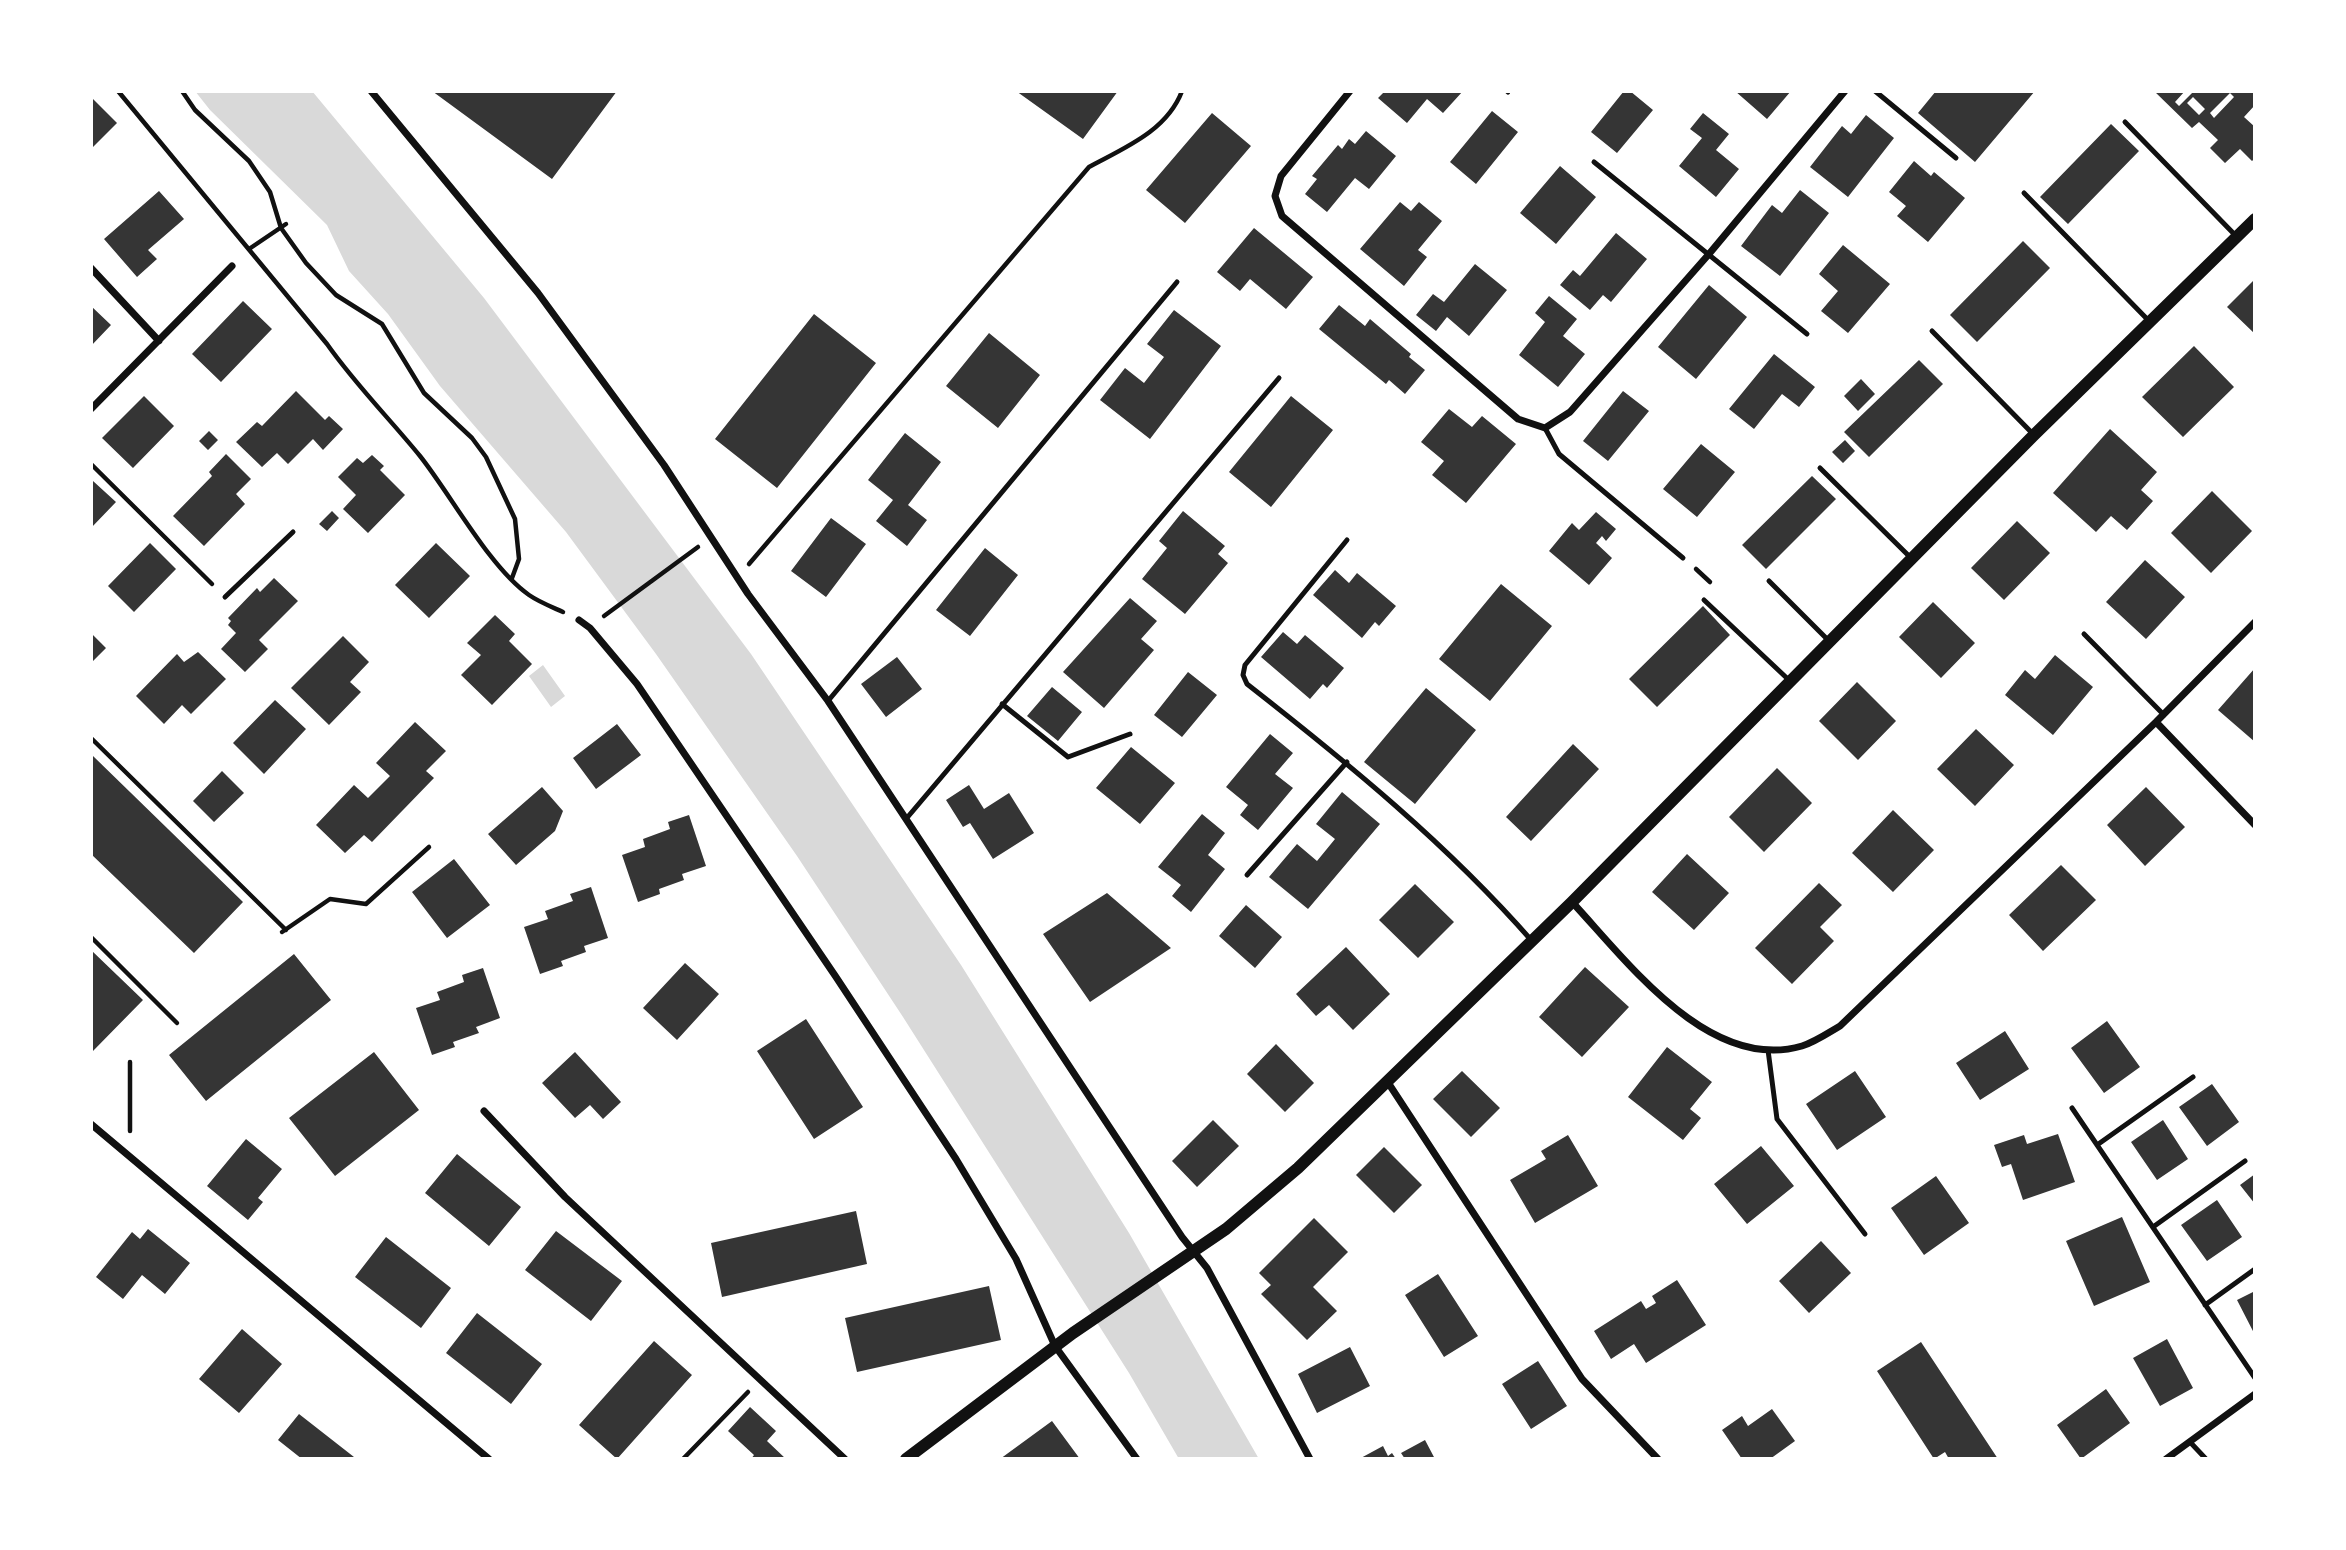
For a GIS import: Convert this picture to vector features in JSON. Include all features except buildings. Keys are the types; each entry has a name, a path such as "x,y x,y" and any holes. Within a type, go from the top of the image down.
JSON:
{"street":[{"path":"371,91 538,293 664,465 737,578 828,701 1207,1269 1310,1459"},
{"path":"1350,91 1281,176 1275,196 1282,216 1518,419 1545,428 1570,412 1709,254 1845,91"},
{"path":"906,1459 1055,1346 1235,1223 1298,1168 1572,902 2034,435 2255,219"},
{"path":"91,409 232,266"},
{"path":"91,268 159,341"},
{"path":"579,620 590,628 637,684 888,1057 1016,1259 1055,1346 1137,1459"},
{"path":"1572,902 1679,1015 1719,1039 1768,1050 1802,1046 1840,1026 2164,715 2255,622"},
{"path":"2156,722 2255,825"},
{"path":"1387,1081 1582,1378 1658,1459"},
{"path":"484,1111 565,1197 762,1378 845,1459"},
{"path":"91,1124 489,1459"},
{"path":"2165,1459 2255,1394"}],"lane":[{"path":"1875,91 1956,158"},
{"path":"2124,122 2237,237"},
{"path":"1594,162 1807,334"},
{"path":"2024,193 2149,321"},
{"path":"828,701 1177,282"},
{"path":"1932,331 2034,435"},
{"path":"906,819 1279,378"},
{"path":"1545,428 1559,454 1683,558"},
{"path":"1820,468 1912,559"},
{"path":"225,597 293,532"},
{"path":"1347,540 1245,665 1243,676 1247,684 1347,762 1439,844 1532,941"},
{"path":"1769,581 1830,642"},
{"path":"1704,600 1791,682"},
{"path":"2084,634 2164,715"},
{"path":"1002,704 1068,757 1130,734"},
{"path":"1247,875 1347,762"},
{"path":"1768,1050 1777,1119 1864,1234"},
{"path":"2097,1145 2193,1077"},
{"path":"2072,1108 2255,1378"},
{"path":"2153,1227 2245,1161"},
{"path":"2205,1305 2255,1269"},
{"path":"2190,1442 2206,1459"}],"path":[{"path":"118,91 250,248 327,344 352,380 379,404 426,464 493,560 528,595 579,620"},
{"path":"181,91 195,110 249,161 270,192 284,226 306,263 336,296 382,324 424,393 472,438 486,457 514,519 519,559 512,578"},
{"path":"737,578 1089,167 1143,138 1161,123 1182,91"},
{"path":"250,248 284,226"},
{"path":"91,464 225,597"},
{"path":"611,609 692,553"},
{"path":"91,738 284,931 330,900 366,904 429,847"},
{"path":"91,937 177,1023"},
{"path":"130,1062 130,1158"},
{"path":"683,1459 762,1378"}],"shaded area":[{"path":"195,91 312,91 484,298 751,654 961,965 1129,1233 1259,1459 1179,1459 1129,1373 903,1017 797,856 656,654 566,532 440,386 388,314 349,271 327,225 210,110"},
{"path":"543,665 565,696 551,707 529,676"}]}
